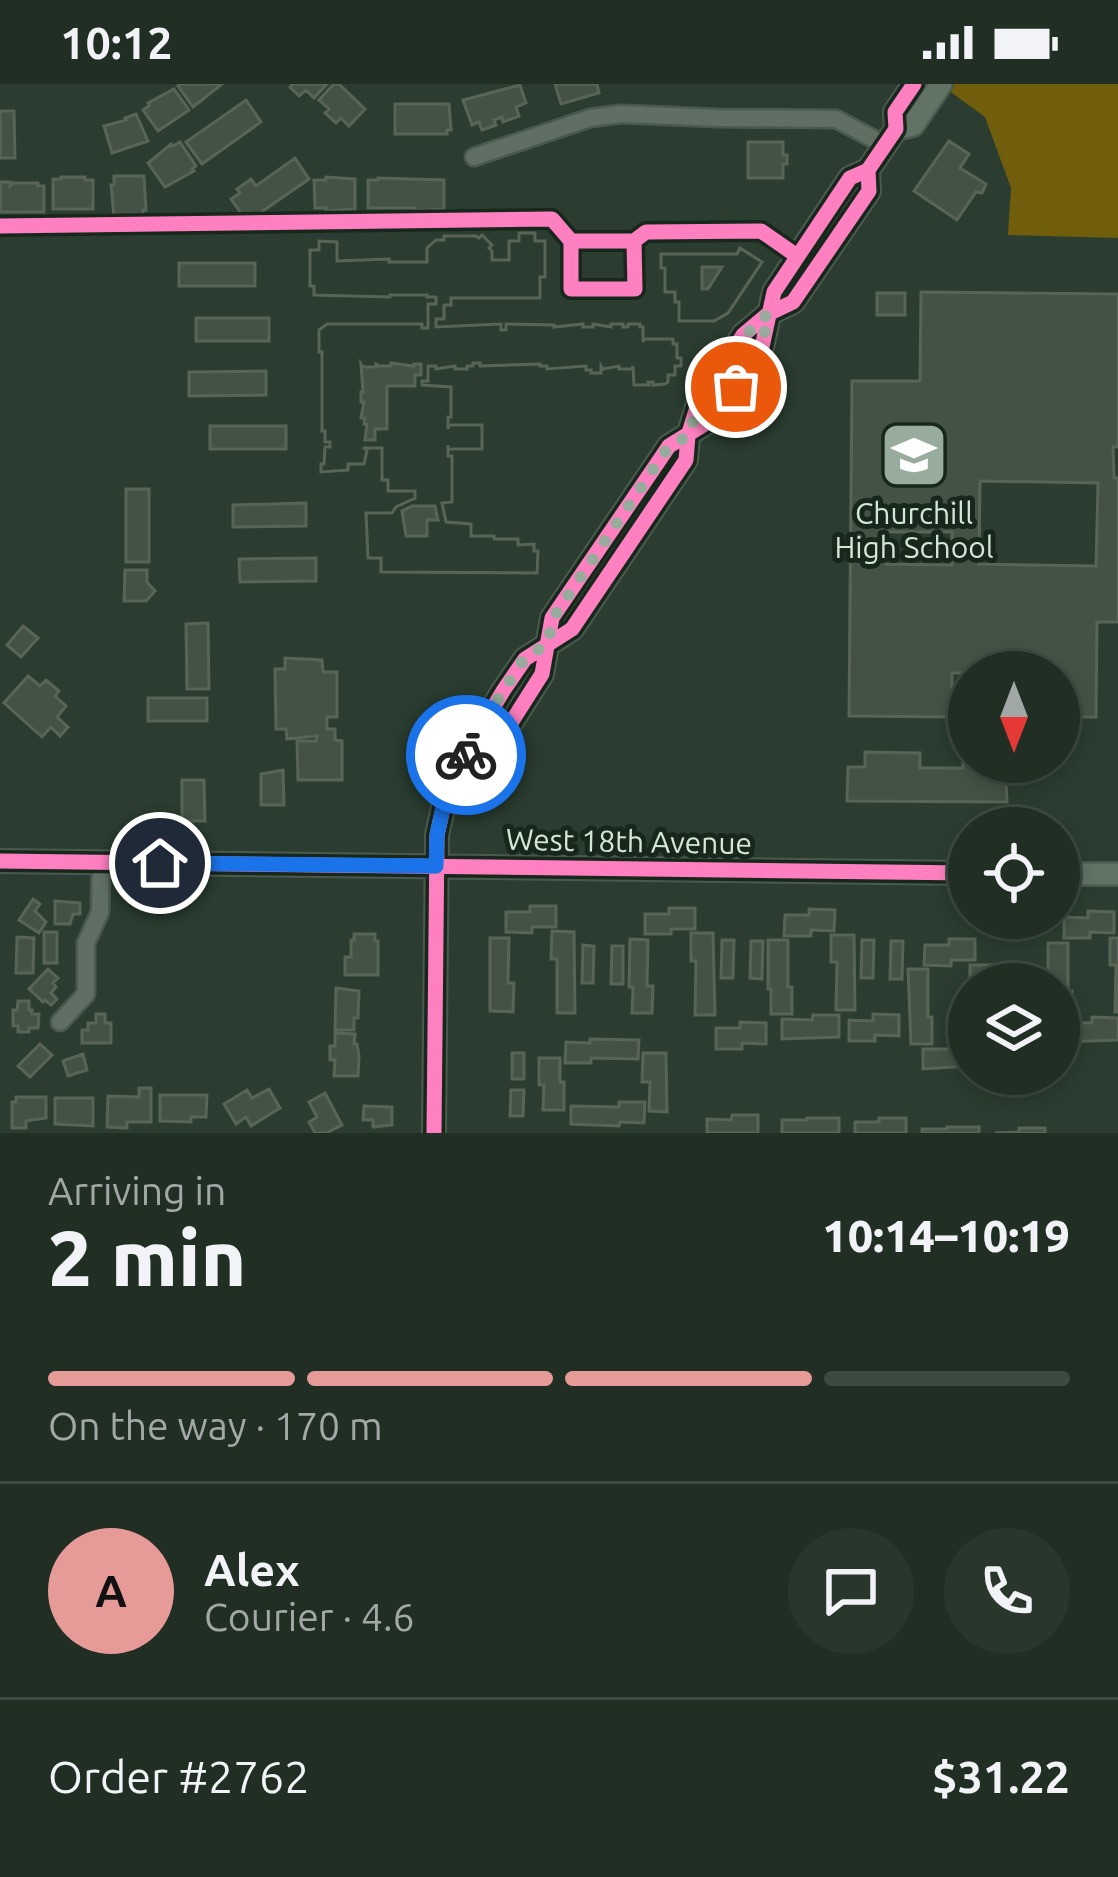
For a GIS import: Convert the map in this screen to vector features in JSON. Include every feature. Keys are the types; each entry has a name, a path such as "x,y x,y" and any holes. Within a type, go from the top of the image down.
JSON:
{"main road":[{"path":"434,1133 436,866 443,808 464,765 486,762 542,674 548,643 572,629 686,460 688,436 716,417 736,387 762,347 768,314 793,302 869,190 868,170 890,137 895,112 914,84"},
{"path":"890,137 913,125 941,84"},
{"name":"West 18th Avenue","path":"0,861 948,873"},
{"path":"1080,874 1118,874"}],"street":[{"path":"474,157 590,118 621,114 836,119 890,137"},
{"path":"60,1022 86,994 86,943 100,912 101,862"}],"shaded area":[{"path":"952,84 1118,84 1118,238 1008,235 1011,188 985,117 948,90"}],"building":[{"path":"179,84 222,84 193,107 178,86"},
{"path":"292,84 327,84 314,98 306,90 299,96 290,87"},
{"path":"334,84 365,109 349,126 341,118 336,123 319,100"},
{"path":"555,84 597,84 599,93 561,104"},
{"path":"520,85 526,103 516,107 519,116 494,120 496,125 482,130 479,122 472,125 463,100"},
{"path":"174,89 189,110 158,131 143,110"},
{"path":"246,100 261,122 202,164 186,142"},
{"path":"395,104 449,104 451,130 447,134 395,134"},
{"path":"0,111 14,111 15,158 0,158"},
{"path":"136,114 148,141 112,153 104,126"},
{"path":"949,141 969,154 960,168 986,184 957,220 914,191"},
{"path":"180,142 196,166 165,187 148,163"},
{"path":"748,142 783,142 787,164 783,164 783,178 748,178"},
{"path":"295,158 309,179 247,222 231,199 240,193 237,189 251,179 256,186"},
{"path":"114,176 144,176 143,217 114,217"},
{"path":"53,179 93,180 93,209 53,209"},
{"path":"355,179 355,209 315,208 314,180"},
{"path":"368,180 444,180 444,209 368,208"},
{"path":"0,182 44,186 44,212 0,212"},
{"path":"519,233 535,233 535,241 545,241 540,298 451,298 451,305 444,305 444,319 436,319 436,327 501,324 501,330 506,330 506,324 640,324 643,342 673,339 677,344 681,366 675,366 675,375 668,375 665,384 634,385 633,366 601,366 601,373 591,373 586,366 547,369 540,364 473,363 467,369 428,366 428,381 422,385 451,387 448,429 449,425 482,425 482,449 448,449 452,502 442,503 446,522 471,524 471,536 534,544 537,573 381,572 381,558 368,558 366,513 392,513 415,498 415,491 388,491 388,480 382,480 382,448 363,448 367,450 364,464 321,472 330,442 325,442 322,431 319,330 327,324 422,324 428,328 428,304 436,304 436,297 314,295 310,250 319,250 319,241 337,242 337,261 427,262 427,248 444,236 482,235 492,245 492,260 509,260 509,241 519,241","holes":["361,364 421,364 421,375 415,375 415,386 387,386 387,429 375,429 375,440 365,440","435,506 438,520 427,520 427,536 406,536 402,511"]},
{"path":"519,233 535,233 535,241 545,241 540,298 451,298 451,305 444,305 444,319 436,319 436,327 501,324 501,330 506,330 506,324 640,324 643,342 673,339 677,344 681,366 675,366 675,375 668,375 665,384 634,385 633,366 601,366 601,373 591,373 586,366 547,369 540,364 473,363 467,369 428,366 428,381 422,385 451,387 448,429 449,425 482,425 482,449 448,449 452,502 442,503 446,522 471,524 471,536 534,544 537,573 381,572 381,558 368,558 366,513 392,513 415,498 415,491 388,491 388,480 382,480 382,448 363,448 367,450 364,464 321,472 330,442 325,442 322,431 319,330 327,324 422,324 428,328 428,304 436,304 436,297 314,295 310,250 319,250 319,241 337,242 337,261 427,262 427,248 444,236 482,235 492,245 492,260 509,260 509,241 519,241"},
{"path":"740,248 762,262 728,313 714,321 679,321 675,292 665,292 661,254 737,254","holes":["702,267 722,267 708,289 702,289"]},
{"path":"740,248 762,262 728,313 714,321 679,321 675,292 665,292 661,254 737,254"},
{"path":"179,263 255,263 255,286 179,286"},
{"path":"921,292 1118,294 1118,447 1113,447 1114,478 1118,478 1118,622 1097,622 1096,717 1080,717 1080,651 948,651 948,717 849,716 852,381 920,381","holes":["980,481 1098,483 1096,566 979,564","886,532 952,532 952,565 886,564"]},
{"path":"877,293 905,293 905,315 877,315"},
{"path":"196,318 269,318 269,341 196,341"},
{"path":"266,371 266,395 189,396 189,372"},
{"path":"210,426 286,426 286,449 210,449"},
{"path":"126,489 149,489 149,562 126,562"},
{"path":"306,503 306,526 233,527 233,505"},
{"path":"316,558 316,581 240,582 239,559"},
{"path":"125,570 147,570 147,582 155,591 146,601 124,601"},
{"path":"208,623 209,689 187,689 186,624"},
{"path":"23,626 38,638 21,657 7,645"},
{"path":"285,658 322,660 323,672 337,672 337,717 327,717 327,729 335,729 335,740 342,741 342,780 298,780 297,741 316,741 317,736 287,739 286,729 276,729 275,669 285,669"},
{"path":"28,676 40,686 46,680 59,691 55,696 66,706 57,717 68,727 60,736 51,727 42,737 4,703"},
{"path":"148,698 207,698 207,721 148,721"},
{"path":"865,752 920,753 920,768 948,768 948,783 1006,783 1007,802 847,801 848,767 865,767"},
{"path":"283,770 284,805 261,805 261,774"},
{"path":"182,780 204,780 205,821 182,821"},
{"path":"33,899 40,904 35,911 46,922 39,933 19,920"},
{"path":"55,901 80,903 80,914 73,914 70,924 55,924"},
{"path":"530,906 556,906 556,927 506,932 506,912 530,912"},
{"path":"669,908 695,908 695,929 645,934 645,914 669,914"},
{"path":"809,909 835,910 834,931 784,936 785,915 809,915"},
{"path":"1088,911 1114,912 1114,933 1090,932 1090,938 1080,938 1080,918 1088,918"},
{"path":"552,931 574,932 575,1013 557,1013"},
{"path":"44,932 57,932 57,963 44,963"},
{"path":"691,933 713,933 715,1015 695,1015 696,961 691,961"},
{"path":"354,934 375,934 378,975 345,975 345,957 351,957"},
{"path":"831,935 854,935 855,1010 836,1010 837,962 831,962"},
{"path":"17,937 34,938 33,973 16,973"},
{"path":"490,938 509,938 513,1012 490,1011"},
{"path":"1110,938 1118,938 1118,1012 1116,965 1110,965"},
{"path":"630,939 648,940 652,1013 632,1013"},
{"path":"949,939 975,939 975,960 924,965 925,945 949,945"},
{"path":"722,940 734,940 733,978 721,978"},
{"path":"768,940 788,940 792,1014 771,1014"},
{"path":"862,940 874,940 873,978 861,978"},
{"path":"751,941 763,941 762,979 750,978"},
{"path":"891,941 903,941 902,979 890,979"},
{"path":"1048,943 1068,943 1068,963 1048,963"},
{"path":"583,945 594,946 593,983 582,983"},
{"path":"612,946 623,946 623,984 611,984"},
{"path":"48,969 58,978 51,993 57,999 51,1005 29,989"},
{"path":"908,969 928,969 932,1044 911,1044"},
{"path":"336,988 359,991 354,1030 335,1030"},
{"path":"18,1001 29,1001 32,1014 39,1014 38,1028 18,1032 18,1026 13,1026"},
{"path":"96,1014 105,1014 105,1023 111,1023 111,1043 82,1043 82,1030 96,1023"},
{"path":"873,1014 899,1015 899,1036 849,1041 849,1020 873,1021"},
{"path":"813,1015 839,1015 839,1037 782,1039 782,1019 812,1020"},
{"path":"1092,1017 1118,1018 1118,1040 1080,1041 1080,1023 1092,1023"},
{"path":"740,1022 766,1023 766,1044 716,1049 716,1028 740,1028"},
{"path":"335,1033 355,1034 358,1076 334,1076 330,1046 335,1046"},
{"path":"590,1039 639,1040 638,1059 565,1063 566,1042 590,1043"},
{"path":"40,1044 52,1055 30,1077 18,1066"},
{"path":"923,1049 948,1049 948,1067 923,1069"},
{"path":"512,1053 524,1053 524,1079 512,1079"},
{"path":"643,1053 666,1053 667,1112 649,1111 650,1082 642,1082"},
{"path":"83,1054 87,1070 68,1076 63,1061"},
{"path":"539,1058 560,1058 564,1110 543,1110"},
{"path":"139,1088 151,1088 151,1122 107,1127 108,1096 139,1097"},
{"path":"269,1089 280,1108 251,1126 246,1117 236,1124 224,1104 247,1090 252,1098"},
{"path":"511,1090 524,1090 523,1116 510,1116"},
{"path":"325,1093 342,1125 315,1133 309,1122 317,1117 309,1102"},
{"path":"160,1095 207,1095 206,1117 191,1117 191,1122 160,1121"},
{"path":"16,1097 46,1097 46,1118 26,1121 26,1128 12,1128"},
{"path":"55,1098 93,1098 93,1126 55,1124"},
{"path":"619,1102 645,1102 644,1123 571,1124 571,1106 619,1107"},
{"path":"364,1106 392,1107 392,1125 373,1127 373,1120 363,1120"},
{"path":"732,1115 758,1115 758,1133 707,1133 707,1119 731,1120"},
{"path":"839,1118 839,1133 782,1133 782,1120"},
{"path":"879,1118 906,1118 906,1133 855,1133 855,1122 879,1122"},
{"path":"979,1127 979,1133 922,1133 922,1129"},
{"path":"1019,1128 1045,1128 1045,1133 995,1133 1019,1132"}],"cycle path":[{"path":"434,1133 437,835 468,749 525,659 572,629 686,460 698,404 743,335 768,314 793,302 869,191 868,170 896,129 895,112 914,84"},
{"path":"464,765 486,762 542,674 552,618 669,446 716,417 762,347 774,292 850,178 868,170"},
{"path":"0,226 552,219 571,241"},
{"path":"634,241 635,289 571,289 571,241 634,241 646,232 761,231 797,256"},
{"path":"0,861 948,873"}],"way so far":[{"path":"466,755 524,659 548,643 553,618 669,446 688,436 698,404 743,335 768,314 762,347 736,387"}],"place":[{"name":"Churchill High School","path":"914,455"}],"route":[{"path":"160,863 436,866 443,808 466,755"}]}
